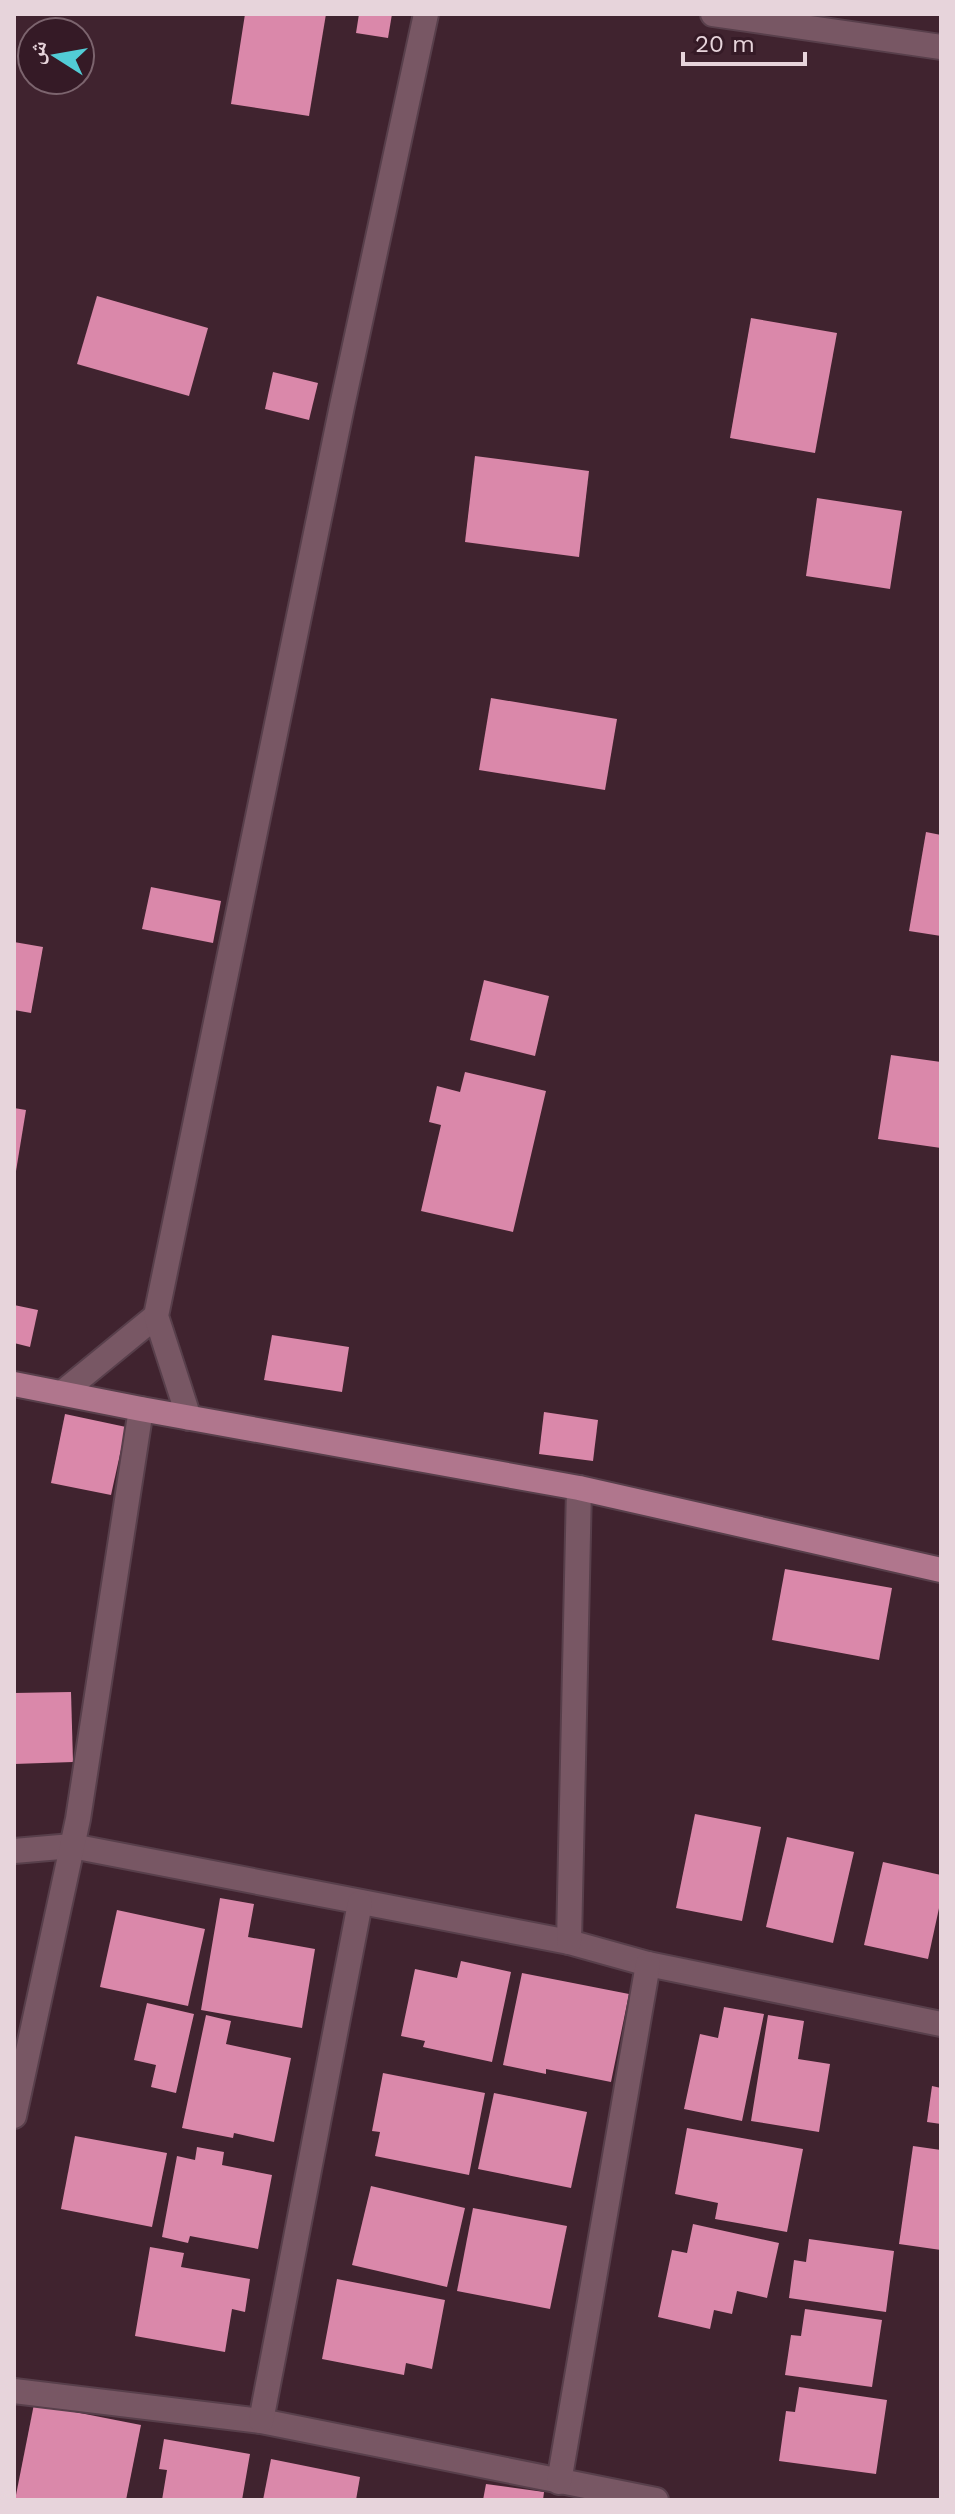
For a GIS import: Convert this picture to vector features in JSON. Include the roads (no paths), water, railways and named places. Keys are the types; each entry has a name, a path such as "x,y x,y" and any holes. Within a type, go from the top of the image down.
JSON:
{"main road":[{"path":"14,1384 579,1488 941,1570"}],"street":[{"path":"189,1418 156,1316 342,406 426,14"},
{"path":"713,14 941,47"},
{"path":"62,1393 156,1316"},
{"path":"14,2116 72,1846 141,1409"},
{"path":"569,1942 579,1488"},
{"path":"14,1851 72,1846 569,1942 648,1964 941,2024"},
{"path":"261,2421 360,1903"},
{"path":"559,2482 648,1964"},
{"path":"14,2391 261,2421 656,2500"}]}
